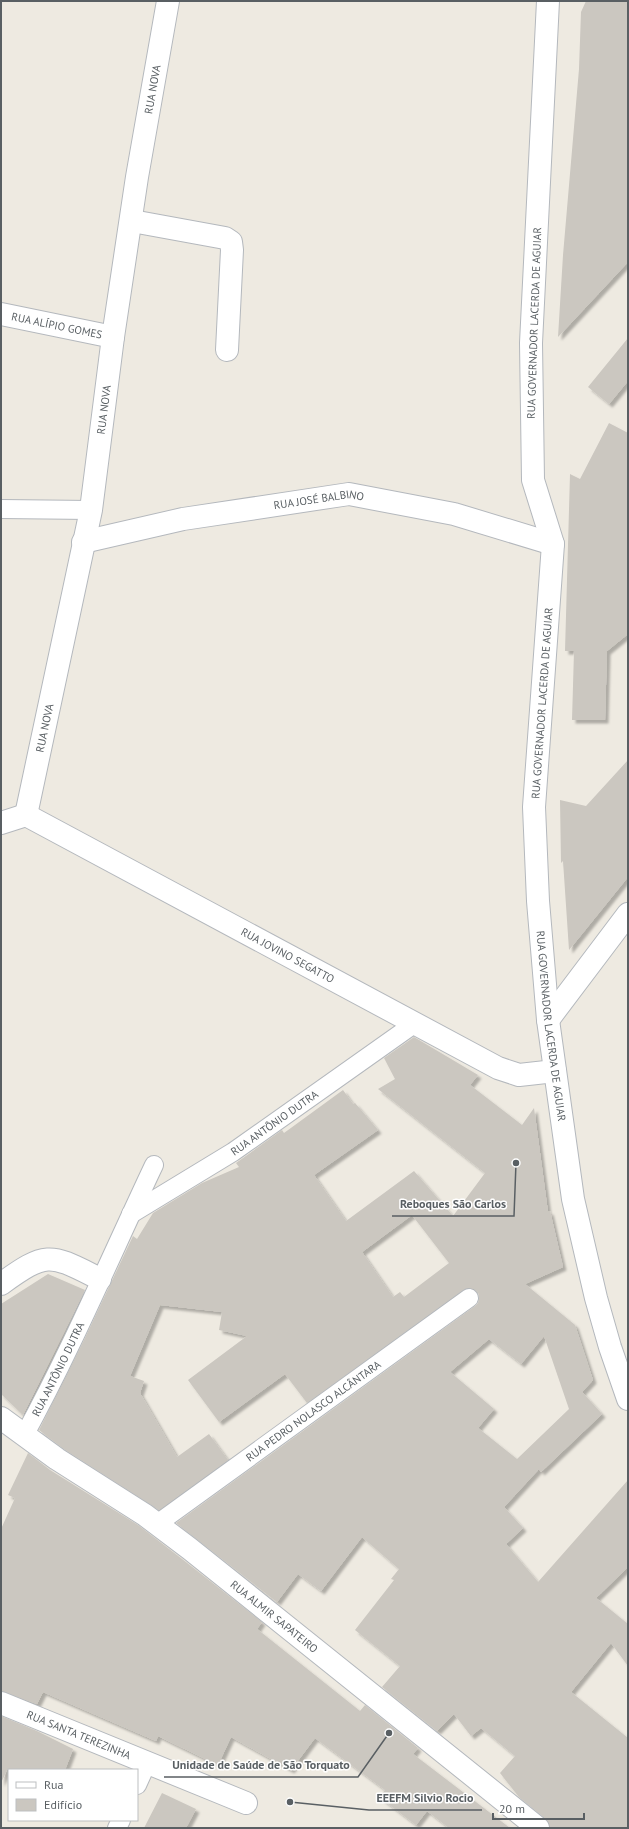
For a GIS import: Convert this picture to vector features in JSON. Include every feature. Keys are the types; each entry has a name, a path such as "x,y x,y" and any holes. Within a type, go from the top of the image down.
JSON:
{"street":[{"name":"RUA NOVA","path":"26,816 91,510 113,337 132,221 137,177 168,1"},
{"name":"RUA GOVERNADOR LACERDA DE AGUIAR","path":"548,1 531,343 533,480 553,544 534,807 538,901 548,1020 565,1149 584,1248 610,1347 628,1400"},
{"path":"132,221 225,238 231,242 232,250 227,350"},
{"name":"RUA ALÍPIO GOMES","path":"1,314 113,337"},
{"name":"RUA JOSÉ BALBINO","path":"83,542 183,519 349,494 454,514 553,544"},
{"path":"1,823 26,816"},
{"name":"RUA JOVINO SEGATTO","path":"26,816 498,1068 510,1073 529,1075 555,1071"},
{"path":"548,1020 628,914"},
{"path":"1,1284 32,1263 50,1259 62,1260 100,1279"},
{"name":"RUA ALMIR SAPATEIRO","path":"1,1418 24,1436 157,1524 190,1549 538,1828"},
{"name":"RUA SANTA TEREZINHA","path":"1,1703 246,1803"}],"lane":[{"path":"1,509 91,510"},
{"name":"RUA ANTÔNIO DUTRA","path":"131,1214 234,1152 414,1024"},
{"name":"RUA ANTÔNIO DUTRA","path":"24,1436 55,1379 154,1165"},
{"name":"RUA PEDRO NOLASCO ALCÂNTARA","path":"157,1524 469,1298"},
{"path":"138,1783 147,1763"}],"building":[{"path":"586,1 628,1 628,262 558,337 563,255 579,69 581,12"},
{"path":"628,338 628,381 609,404 588,387"},
{"path":"609,423 628,433 628,634 607,651 605,720 572,720 574,651 565,651 570,474 580,479"},
{"path":"628,760 628,877 569,950 563,861 561,863 560,800 586,806"},
{"path":"414,1037 478,1075 470,1085 522,1125 534,1108 548,1212 550,1211 563,1267 525,1284 575,1325 593,1380 582,1392 602,1414 541,1472 539,1469 504,1507 523,1528 506,1544 538,1582 628,1480 628,1567 596,1598 628,1624 628,1666 611,1643 571,1692 628,1738 628,1828 550,1828 546,1819 519,1797 500,1773 515,1756 481,1728 471,1736 454,1714 437,1731 382,1687 400,1666 355,1630 394,1580 391,1579 399,1569 362,1537 321,1591 298,1574 277,1602 176,1523 475,1306 478,1303 479,1297 478,1292 474,1289 468,1288 463,1290 307,1403 285,1374 219,1422 188,1380 247,1336 219,1330 222,1312 160,1305 130,1376 144,1381 140,1393 177,1457 209,1434 228,1460 159,1510 64,1449 39,1430 84,1340 133,1236 137,1239 153,1213 202,1183 239,1167 236,1163 282,1130 284,1133 343,1090 353,1104 355,1103 378,1130 314,1175 346,1221 414,1171 453,1216 485,1173 378,1089 395,1079 384,1058","holes":["412,1215 449,1263 404,1297 400,1292 393,1297 362,1252","544,1336 569,1409 517,1459 478,1428 494,1409 450,1372 489,1339 521,1364"]},
{"path":"48,1274 85,1290 23,1415 1,1394 1,1304"},
{"path":"28,1453 50,1470 138,1525 182,1559 262,1622 257,1629 360,1711 365,1705 418,1748 413,1754 510,1828 449,1828 427,1811 416,1825 379,1797 385,1790 315,1738 291,1770 231,1737 218,1765 158,1736 156,1741 43,1692 37,1704 1,1691 1,1529 15,1498 8,1495"},
{"path":"1,1716 37,1731 73,1749 65,1769 8,1769 1,1783"},
{"path":"162,1793 196,1809 186,1828 144,1828"}],"place":[{"name":"Reboques São Carlos","path":"516,1163"},
{"name":"Unidade de Saúde de São Torquato","path":"389,1733"},
{"name":"EEEFM Silvio Rocio","path":"290,1802"}]}
